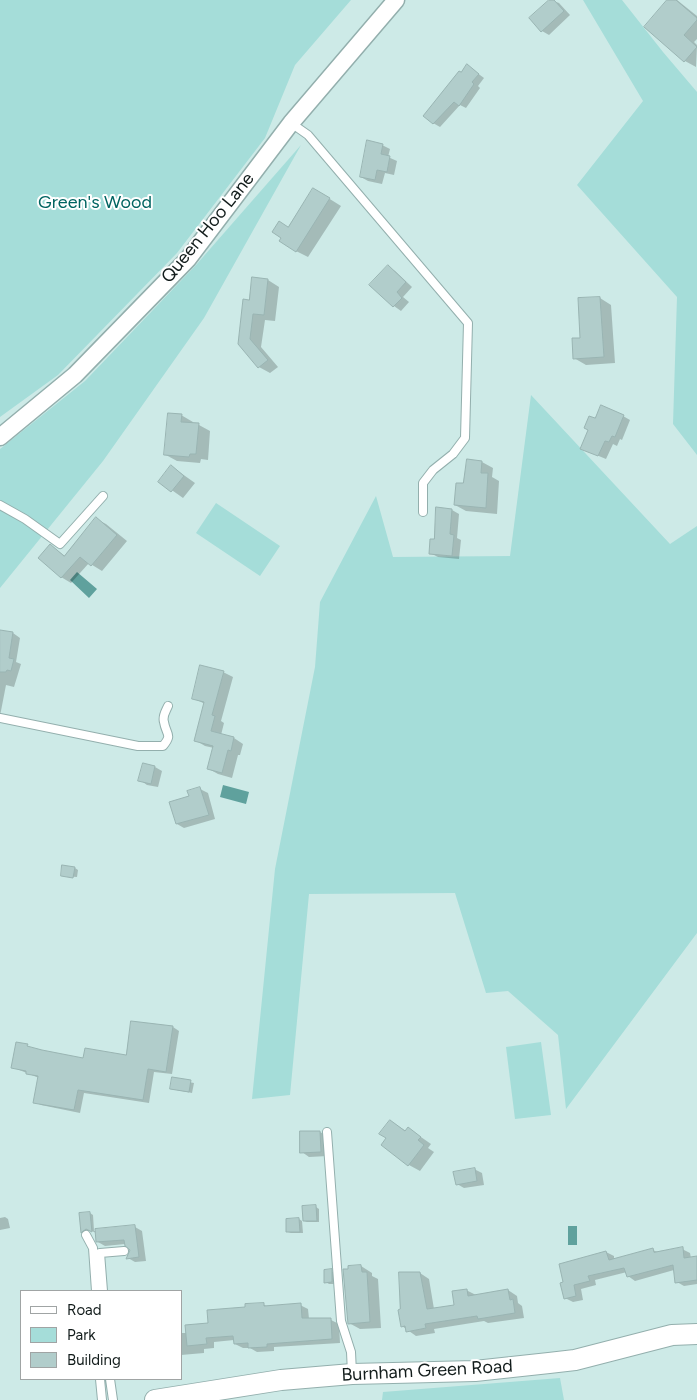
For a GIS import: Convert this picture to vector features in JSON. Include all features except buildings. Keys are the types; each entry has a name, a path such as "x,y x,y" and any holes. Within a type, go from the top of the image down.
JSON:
{"street":[{"name":"Queen Hoo Lane","path":"0,437 75,375 188,259 291,123 396,0"},
{"name":"Burnham Green Road","path":"155,1400 281,1380 352,1374 475,1371 574,1360 672,1335 697,1334"}],"lane":[{"path":"291,123 308,135 468,323 465,438 453,454 432,470 422,483 423,512"},
{"path":"0,505 25,519 60,544 103,496"},
{"path":"0,718 138,746 163,746 168,740 169,734 164,722 164,714 168,706"},
{"path":"327,1132 341,1321 351,1352 352,1374"},
{"path":"86,1235 93,1248 96,1290"},
{"path":"102,1290 100,1253 124,1251"},
{"path":"100,1380 102,1400"},
{"path":"110,1380 113,1400"}],"green space":[{"name":"Green's Wood","path":"0,0 351,0 295,65 265,138 177,253 58,375 0,417"},
{"path":"583,0 622,0 697,92 697,455 673,424 677,297 577,185 643,101"},
{"path":"301,145 204,318 103,461 0,588 0,449 85,381 196,265"},
{"path":"531,395 670,544 697,526 697,933 566,1109 558,1035 508,991 486,993 455,893 309,894 290,1095 252,1099 275,869 315,667 320,602 376,496 393,557 510,556"},
{"path":"216,503 280,546 260,576 196,533"},
{"path":"541,1042 551,1115 515,1119 506,1047"},
{"path":"560,1378 564,1400 382,1400 383,1392"}],"shaded area":[{"path":"77,572 97,589 89,598 70,580"},
{"path":"223,785 249,792 246,804 220,797"},
{"path":"568,1226 577,1226 577,1245 568,1245"}]}
